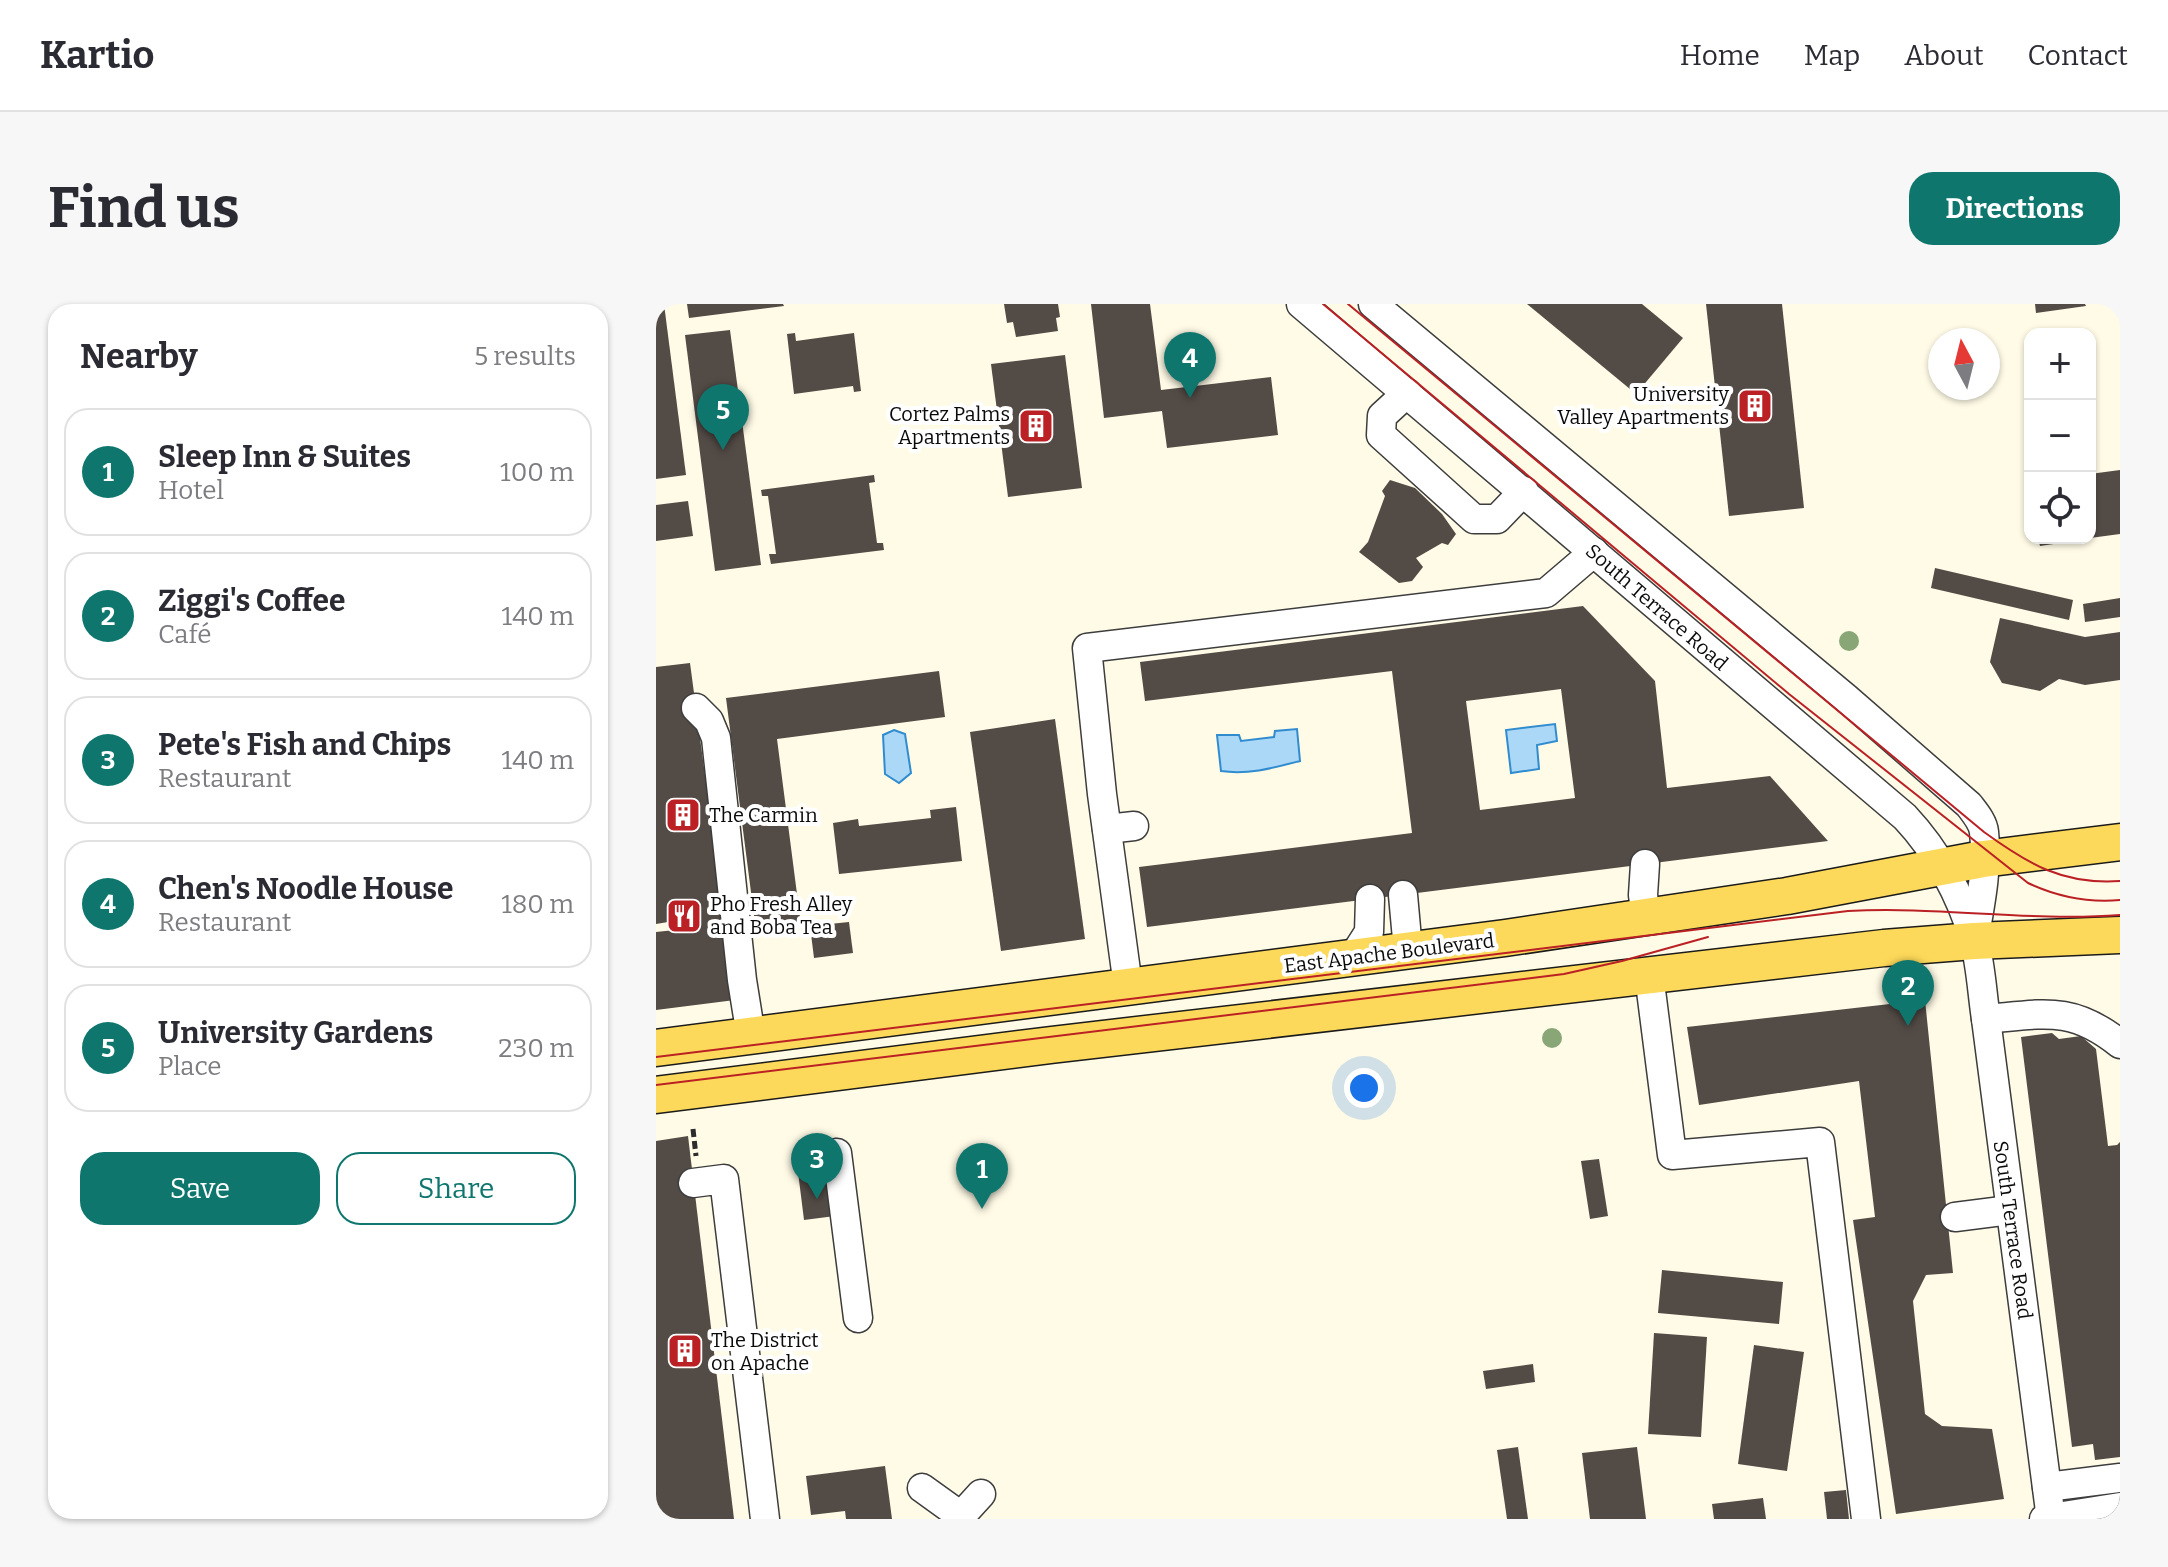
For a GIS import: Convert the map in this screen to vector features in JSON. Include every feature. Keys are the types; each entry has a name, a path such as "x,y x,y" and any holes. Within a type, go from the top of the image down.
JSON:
{"main road":[{"name":"East Apache Boulevard","path":"656,1048 1646,917 1787,896 1983,859 2120,842"},
{"path":"656,1095 1869,949 2120,935"},
{"path":"1395,1006 1408,950"}],"street":[{"name":"South Terrace Road","path":"1301,304 1905,817 1925,839 1941,867 1974,941"},
{"name":"South Terrace Road","path":"1373,304 1846,698 1969,805 1984,832 1974,941 2047,1487 2048,1518"},
{"path":"1407,393 1382,416 1381,435 1474,519 1497,519 1524,491"},
{"path":"1128,986 1120,828 1087,648 1546,593 1594,552"},
{"path":"696,708 709,721 716,738 751,1036"},
{"path":"1645,864 1643,895 1646,917"},
{"path":"1403,895 1408,950"},
{"path":"1353,957 1369,932 1370,899"},
{"path":"1649,975 1672,1155 1820,1142 1866,1519"},
{"path":"1986,1019 2047,1014 2074,1016 2101,1029 2120,1044"},
{"path":"837,1153 858,1318"},
{"path":"693,1183 724,1179 765,1519"},
{"path":"1955,1217 2010,1210"},
{"path":"2047,1487 2120,1478"},
{"path":"922,1488 961,1517 981,1494"},
{"path":"2048,1518 2120,1507"}],"water":[{"path":"1555,724 1557,741 1537,745 1539,769 1511,773 1506,730"},
{"path":"1297,729 1300,761 1251,771 1221,771 1217,735 1239,735 1241,741 1274,737 1275,731"},
{"path":"894,730 905,734 911,773 899,783 885,774 883,735"}],"building":[{"path":"656,304 664,304 686,475 656,479"},
{"path":"687,304 783,304 784,306 689,318"},
{"path":"1004,304 1058,304 1058,331 1016,337 1013,322 1007,323"},
{"path":"1091,304 1150,304 1161,390 1271,377 1278,435 1167,448 1162,411 1104,418"},
{"name":"University Valley Apartments","path":"1527,304 1642,304 1683,338 1636,394"},
{"name":"University Valley Apartments","path":"1706,304 1782,304 1804,508 1729,516"},
{"path":"2035,304 2085,304 2086,306 2036,313"},
{"path":"730,330 761,565 715,571 685,335"},
{"path":"795,333 796,341 854,333 861,391 854,392 853,386 794,394 787,334"},
{"name":"Cortez Palms Apartments","path":"1065,355 1082,488 1008,497 991,364"},
{"path":"2120,470 2120,534 2096,537 2096,473"},
{"path":"874,475 875,482 869,483 877,543 883,543 884,550 771,564 769,554 776,554 768,496 762,496 761,490"},
{"path":"1390,480 1415,488 1442,514 1456,534 1448,545 1442,543 1416,558 1423,567 1412,581 1399,583 1359,552 1368,542 1385,496 1382,491"},
{"path":"688,501 693,536 656,541 656,505"},
{"path":"1935,568 2073,600 2069,620 1931,588"},
{"path":"2120,598 2120,617 2085,622 2083,604"},
{"path":"1583,606 1655,681 1667,788 1770,776 1828,841 1147,927 1139,867 1412,833 1392,671 1145,701 1140,662","holes":["1561,689 1575,798 1480,810 1466,701"]},
{"path":"2000,618 2085,637 2120,632 2120,680 2085,685 2059,679 2040,691 2002,683 1990,662"},
{"name":"The Carmin","path":"690,663 735,1000 656,1010 656,932 675,930 674,921 656,924 656,667"},
{"path":"939,671 945,717 777,739 801,925 756,931 726,698"},
{"path":"1055,719 1085,939 1001,951 970,732"},
{"path":"956,807 962,861 839,874 833,823 858,819 859,826 931,818 930,810"},
{"path":"849,922 853,953 814,958 810,926"},
{"path":"1925,1000 1953,1273 1926,1275 1913,1301 1925,1414 1942,1426 1992,1429 2004,1499 1896,1514 1853,1220 1875,1217 1859,1081 1699,1105 1687,1027"},
{"path":"2052,1033 2059,1039 2081,1036 2096,1049 2108,1146 2120,1142 2120,1457 2095,1460 2093,1444 2072,1447 2021,1037"},
{"name":"The District on Apache","path":"688,1136 734,1519 656,1519 656,1141"},
{"path":"1599,1159 1608,1216 1590,1219 1581,1161"},
{"path":"829,1168 835,1216 804,1220 798,1172"},
{"path":"1662,1270 1783,1282 1779,1324 1658,1313"},
{"path":"1654,1333 1707,1337 1701,1437 1648,1434"},
{"path":"1754,1345 1804,1352 1787,1471 1738,1464"},
{"path":"1533,1364 1535,1382 1486,1389 1483,1371"},
{"path":"1518,1447 1528,1519 1507,1519 1497,1450"},
{"path":"1637,1447 1646,1519 1590,1519 1582,1453"},
{"path":"885,1466 892,1519 846,1519 845,1511 811,1515 806,1476"},
{"path":"1846,1490 1849,1519 1827,1519 1824,1492"},
{"path":"1763,1498 1766,1519 1714,1519 1712,1504"}],"tram line":[{"path":"1323,304 1789,694 2028,883 2073,898 2120,900"},
{"path":"1348,304 1984,832 2047,870 2081,880 2120,881"},
{"path":"656,1057 1848,911 1916,910 2052,917 2120,915"},
{"path":"656,1085 1564,974 1708,937"}],"place":[{"name":"Chen's Noodle House","path":"1190,398"},
{"name":"University Valley Apartments","path":"1755,406"},
{"name":"Cortez Palms Apartments","path":"1036,426"},
{"name":"University Gardens","path":"723,450"},
{"name":"The Carmin","path":"683,815"},
{"name":"Pho Fresh Alley and Boba Tea","path":"684,916"},
{"name":"Ziggi's Coffee","path":"1908,1026"},
{"name":"Pete's Fish and Chips","path":"817,1199"},
{"name":"Sleep Inn & Suites","path":"982,1209"},
{"name":"The District on Apache","path":"685,1351"}]}
